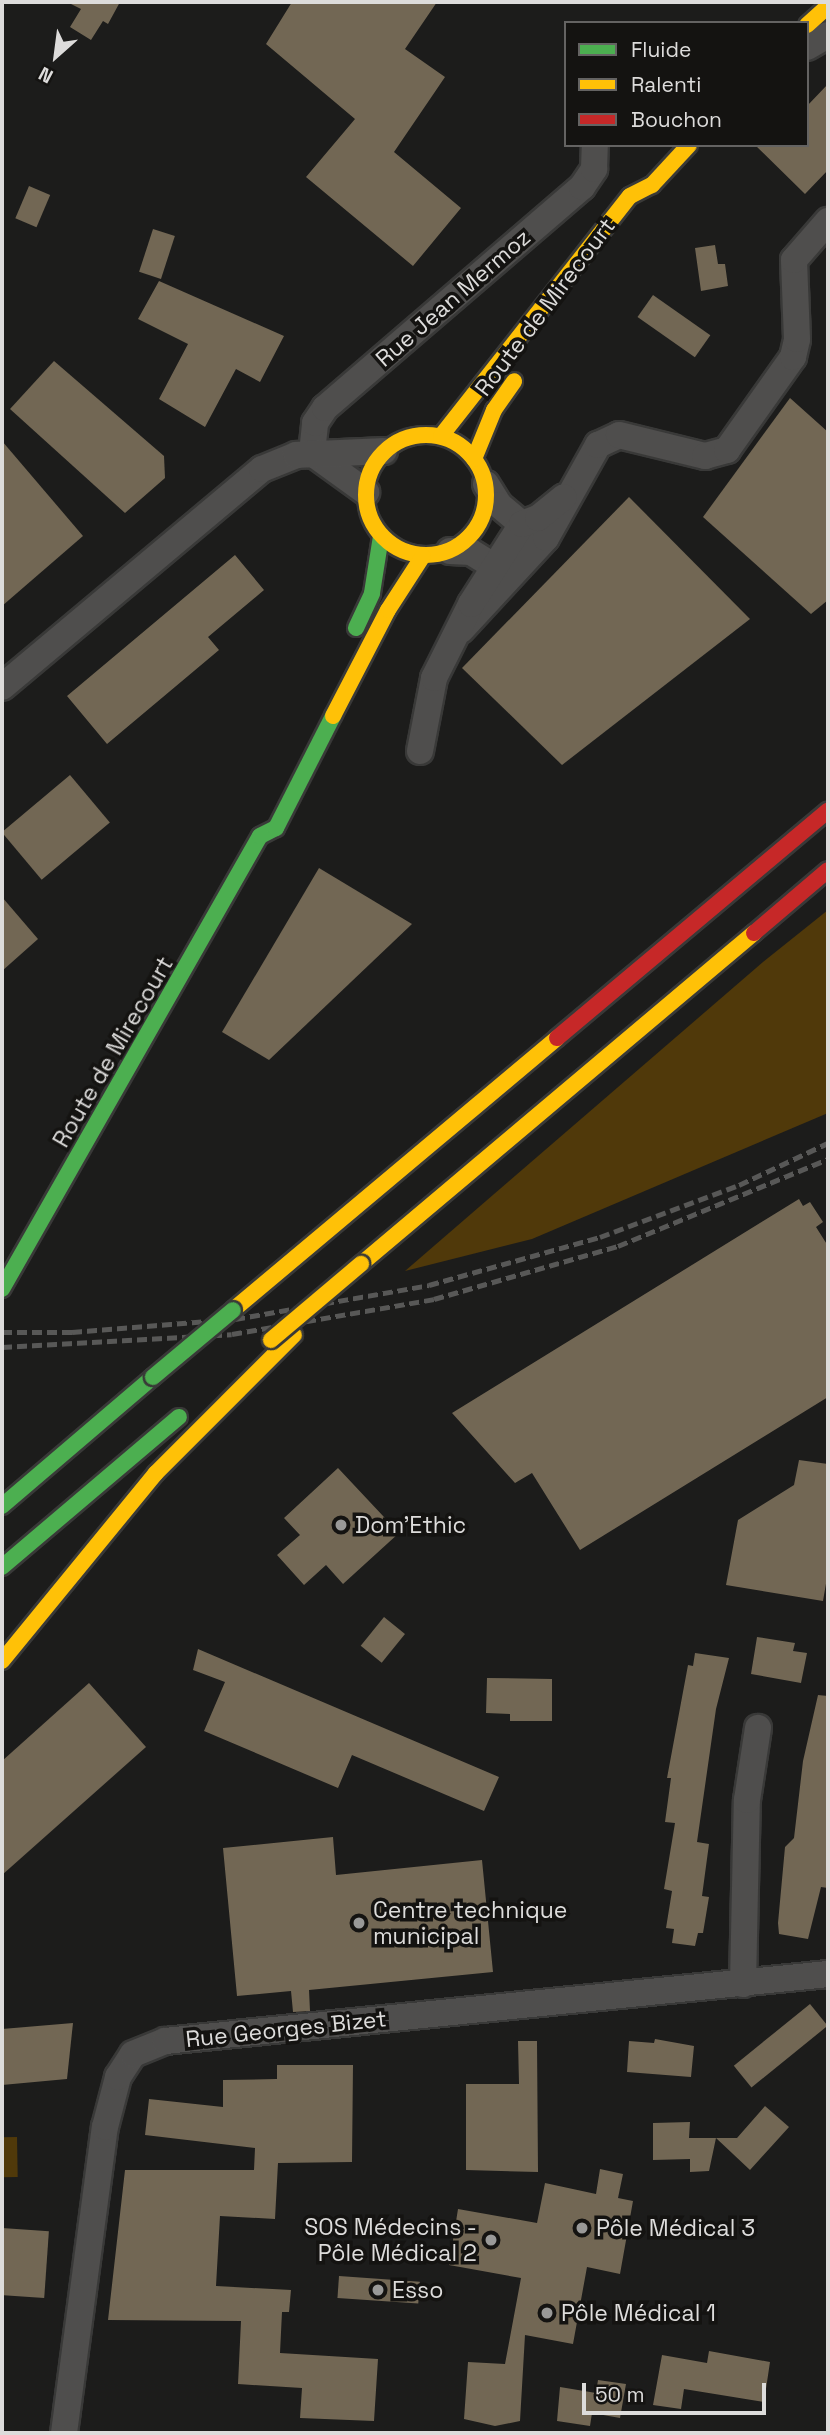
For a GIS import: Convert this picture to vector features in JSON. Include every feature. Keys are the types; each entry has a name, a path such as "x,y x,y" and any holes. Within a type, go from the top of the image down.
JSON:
{"main road":[{"path":"809,23 828,6"},
{"name":"Route de Mirecourt","path":"440,436 630,196 652,185 687,147"},
{"path":"649,208 652,185"},
{"name":"Route de Mirecourt","path":"474,459 494,410 522,370"},
{"path":"440,436 474,459 486,484 480,525 450,551 423,556 393,547 381,536 367,509 366,492 368,478 384,451 410,437 440,436"},
{"path":"350,639 372,593 381,536"},
{"name":"Route de Mirecourt","path":"2,1288 260,836 276,828 401,586 423,556"},
{"path":"2,1506 828,811"},
{"path":"257,818 260,836"},
{"path":"230,1375 828,870"},
{"path":"2,1661 156,1473 361,1264"},
{"path":"2,1567 188,1410"}],"street":[{"path":"809,46 828,35"},
{"name":"Rue Jean Mermoz","path":"312,453 315,422 325,408 582,187 594,169 594,147"},
{"path":"461,630 527,563 598,445 619,435 705,456 727,450 793,357 797,339 793,260 828,221"},
{"path":"2,687 242,481 279,459 312,453 384,451"},
{"path":"312,453 366,492"},
{"path":"486,484 499,505 522,524 527,563"},
{"path":"420,751 434,678 495,567 522,524 538,518 571,491"},
{"path":"450,551 471,552 495,567 527,563"},
{"path":"743,1984 747,1801 758,1728"},
{"name":"Rue Georges Bizet","path":"64,2433 105,2127 118,2077 133,2054 165,2041 828,1974"}],"shaded area":[{"path":"828,910 828,1113 532,1239 405,1271 763,962"},
{"path":"2,2137 17,2137 18,2177 3,2177"}],"building":[{"path":"67,2 120,2 108,24 103,21 91,40 70,27 81,9"},
{"path":"292,2 437,2 405,49 445,77 394,152 461,208 413,266 306,177 355,119 266,44"},
{"path":"828,84 828,170 805,194 757,147 809,147 809,104"},
{"path":"29,186 50,195 36,227 15,218"},
{"path":"153,229 175,236 161,279 139,272"},
{"path":"715,245 718,264 725,264 728,286 701,291 695,248"},
{"path":"159,281 284,336 260,382 236,369 205,427 159,399 188,344 138,319"},
{"path":"653,295 710,335 695,357 638,317"},
{"path":"54,361 164,456 165,478 125,513 10,409"},
{"path":"790,398 828,432 828,600 811,614 703,517"},
{"path":"2,441 83,536 2,606"},
{"path":"629,497 750,619 562,765 462,668"},
{"path":"235,555 264,590 208,637 219,650 107,744 67,696"},
{"path":"70,775 110,822 42,880 2,832"},
{"path":"319,868 412,924 269,1060 222,1032"},
{"path":"2,897 38,939 2,971"},
{"path":"799,1199 803,1206 810,1202 823,1222 816,1227 828,1246 828,1397 580,1550 532,1473 515,1483 452,1413"},
{"path":"799,1460 828,1464 828,1572 823,1601 726,1585 738,1520 794,1485"},
{"name":"Dom'Ethic","path":"338,1468 399,1533 343,1584 326,1565 304,1585 277,1555 300,1535 284,1518"},
{"path":"384,1617 405,1634 382,1663 361,1646"},
{"path":"757,1637 795,1643 793,1651 807,1653 801,1683 751,1674"},
{"path":"198,1649 499,1777 484,1811 352,1755 338,1788 204,1731 225,1682 193,1670"},
{"path":"695,1653 729,1658 716,1709 697,1842 709,1844 702,1896 709,1897 703,1933 698,1933 695,1946 672,1943 674,1929 666,1928 672,1891 664,1889 675,1823 665,1822 671,1778 667,1778 688,1665 693,1666"},
{"path":"487,1678 552,1679 552,1721 510,1721 510,1714 486,1713"},
{"path":"89,1683 146,1747 2,1875 2,1761"},
{"path":"818,1695 828,1696 828,1888 821,1887 808,1939 779,1934 778,1923 785,1847 794,1838 803,1761"},
{"name":"Centre technique municipal","path":"333,1837 336,1875 482,1860 493,1972 309,1990 310,2011 293,2012 291,1991 237,1996 223,1848"},
{"path":"810,2004 828,2026 751,2087 734,2066"},
{"path":"73,2023 67,2079 2,2085 2,2029"},
{"path":"655,2039 694,2046 691,2077 627,2072 629,2041 654,2043"},
{"path":"518,2041 537,2041 538,2172 466,2170 466,2084 519,2084"},
{"path":"277,2065 353,2065 352,2162 278,2163 275,2219 220,2216 216,2286 291,2290 289,2312 282,2312 280,2353 378,2359 374,2421 300,2418 302,2388 238,2384 241,2321 108,2320 125,2170 254,2170 255,2148 145,2135 149,2099 223,2107 223,2080 277,2079"},
{"path":"765,2106 789,2127 750,2170 716,2138 737,2138"},
{"path":"690,2122 689,2138 716,2138 709,2171 690,2172 690,2159 653,2160 653,2123"},
{"path":"600,2169 623,2174 618,2198 633,2201 620,2274 587,2267 573,2344 525,2335 520,2421 495,2426 464,2419 468,2362 505,2364 521,2278 449,2265 458,2209 537,2223 545,2183 596,2194"},
{"path":"2,2228 49,2231 44,2298 2,2295"},
{"path":"339,2276 420,2282 418,2304 337,2298"},
{"path":"709,2351 770,2362 764,2402 684,2389 681,2409 653,2405 662,2355 707,2363"},
{"path":"598,2380 626,2384 620,2418 592,2413 590,2426 557,2421 560,2387 596,2393"}],"railway":[{"path":"2,1332 72,1332 235,1319 429,1285 600,1237 739,1185 828,1143"},
{"path":"2,1347 232,1334 434,1299 618,1246 828,1159"}],"traffic: fast":[{"path":"356,628 372,593 381,536"},
{"path":"2,1289 260,836 276,828 333,716"},
{"path":"153,1377 233,1310"},
{"path":"2,1506 153,1377"},
{"path":"2,1567 179,1417"}],"traffic: slow":[{"path":"809,23 828,6"},
{"path":"441,436 630,196 652,185 687,147"},
{"path":"474,459 494,410 514,381"},
{"path":"426,435 449,439 469,452 482,472 486,495 482,518 469,538 449,551 426,555 403,551 383,538 370,518 366,495 370,472 383,452 403,439 426,435"},
{"path":"333,716 388,610 423,556"},
{"path":"361,1264 754,933"},
{"path":"233,1310 557,1038"},
{"path":"271,1340 361,1264"},
{"path":"2,1661 156,1473 294,1335"}],"traffic: jam":[{"path":"557,1038 828,811"},
{"path":"754,933 828,870"}],"place":[{"name":"Dom'Ethic","path":"341,1525"},
{"name":"Centre technique municipal","path":"359,1923"},
{"name":"Pôle Médical 3","path":"582,2228"},
{"name":"SOS Médecins - Pôle Médical 2","path":"491,2240"},
{"name":"Esso","path":"378,2290"},
{"name":"Pôle Médical 1","path":"547,2313"}]}
